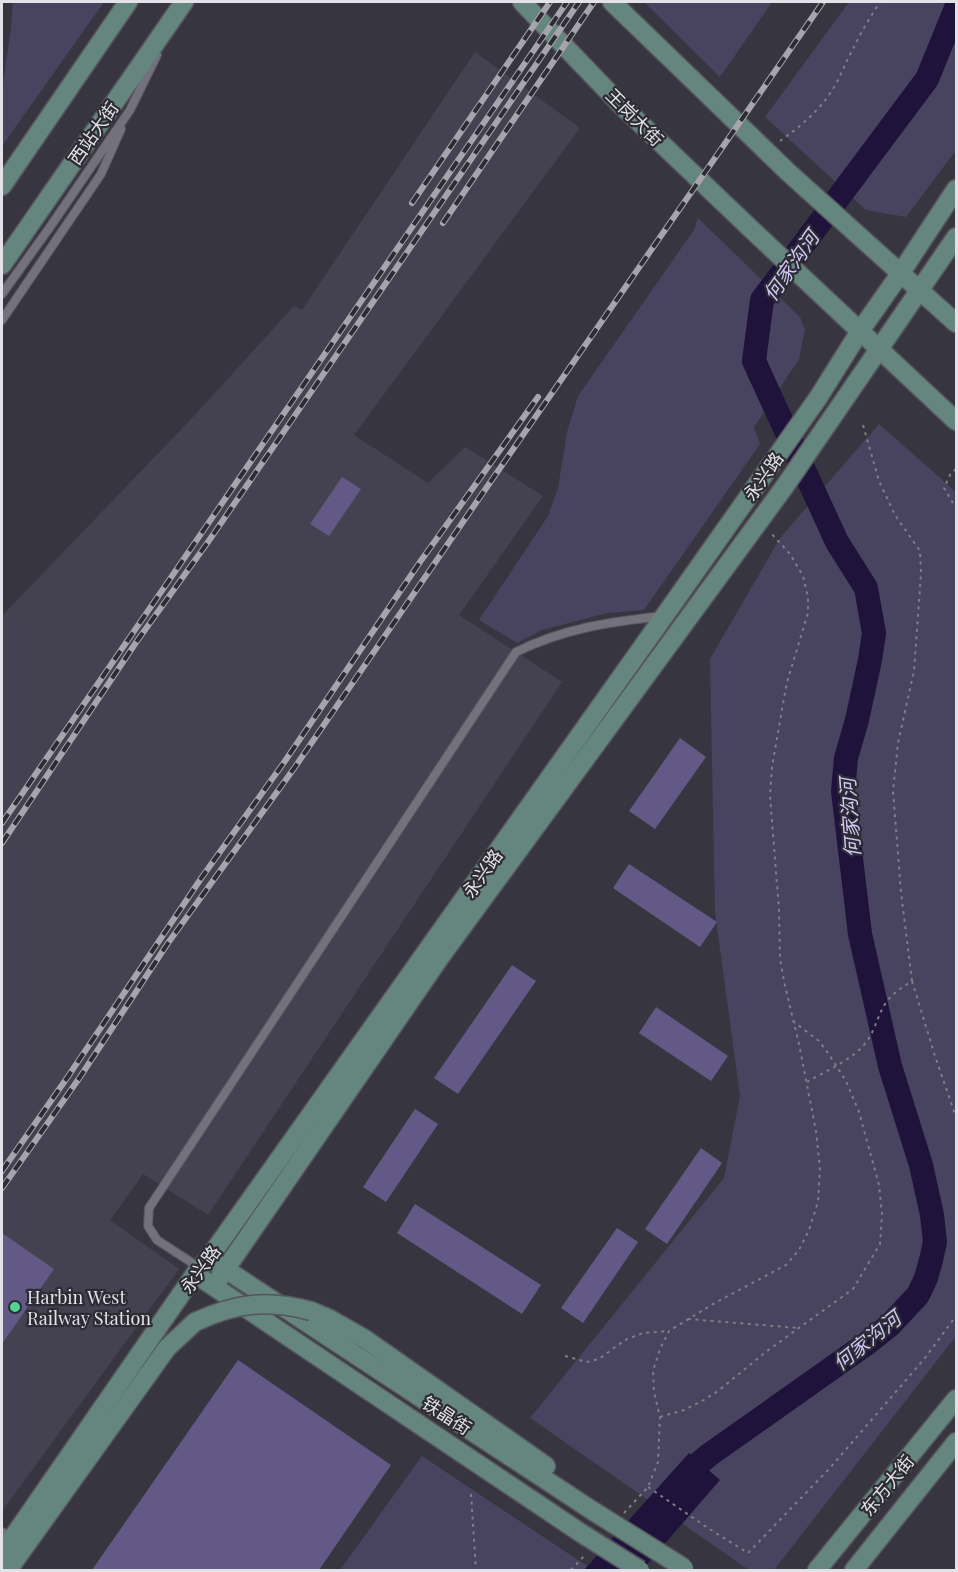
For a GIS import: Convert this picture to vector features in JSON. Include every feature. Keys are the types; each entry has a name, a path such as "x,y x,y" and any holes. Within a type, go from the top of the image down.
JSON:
{"main road":[{"path":"2,186 128,2"},
{"name":"王岗大街","path":"522,2 622,106 860,331"},
{"path":"612,2 789,173 957,323"},
{"name":"西站大街","path":"2,265 183,3"},
{"name":"永兴路","path":"5,1541 773,462 957,189"},
{"name":"永兴路","path":"214,1286 441,956 785,486 957,237"},
{"path":"860,331 957,421"},
{"name":"铁晶街","path":"201,1266 226,1269 685,1569"},
{"name":"铁晶街","path":"201,1266 214,1286 581,1533 640,1570"},
{"path":"8,1570 167,1348 195,1322 230,1308 264,1303 293,1306 311,1311 365,1339 599,1503 685,1569"},
{"name":"东方大街","path":"817,1570 957,1399"},
{"name":"东方大街","path":"854,1570 957,1442"}],"lane":[{"path":"2,320 101,174 183,3"},
{"path":"2,294 130,110"},
{"path":"201,1266 157,1240 148,1226 149,1208 516,652 581,628 665,615"}],"path":[{"path":"765,150 795,130 831,91 880,2"},
{"path":"863,425 879,481 895,514 920,552 921,573 914,671 898,744 893,791 901,892 912,981 957,1117"},
{"path":"957,470 951,473 944,488 957,508"},
{"path":"565,1356 587,1362 599,1359 625,1340 643,1333 669,1331 688,1318 786,1265 799,1250 809,1230 818,1202 820,1168 816,1131 780,959 779,910 770,796 772,767 787,682 808,613 808,597 803,576 790,554 768,530"},
{"path":"806,1082 862,1047 886,1003 895,992 912,981"},
{"path":"660,1417 684,1410 702,1401 853,1289 880,1244 882,1214 879,1185 859,1112 836,1064 819,1041 794,1022"},
{"path":"648,1487 748,1553 830,1468 925,1358 957,1316"},
{"path":"688,1318 798,1328"},
{"path":"617,1520 648,1487 658,1462 660,1417 654,1392 653,1371 669,1331"},
{"path":"471,1494 476,1570"},
{"path":"571,1570 586,1554"}],"shaded area":[{"path":"13,2 104,2 2,146 2,89"},
{"path":"644,2 772,2 720,77"},
{"path":"849,2 956,2 956,150 906,217 866,210 765,117"},
{"path":"475,52 580,128 354,435 428,483 465,447 543,496 459,615 562,682 208,1215 143,1174 110,1220 179,1269 2,1511 2,616 194,416 294,306 302,310"},
{"path":"698,218 800,317 805,330 799,359 754,427 760,444 644,610 607,613 542,630 517,643 479,620 548,516 558,488 567,432 578,396 694,230"},
{"path":"879,424 956,492 956,1336 774,1570 749,1570 530,1418 724,1178 740,1096 715,912 710,659 780,538"},
{"path":"689,1453 720,1480 642,1570 584,1570"},
{"path":"422,1456 593,1570 340,1570"}],"building":[{"path":"342,477 361,489 329,536 310,524"},
{"path":"680,738 706,757 655,829 629,811"},
{"path":"629,864 717,922 700,947 613,888"},
{"path":"512,965 536,981 458,1094 434,1078"},
{"path":"656,1007 728,1056 711,1081 639,1033"},
{"path":"415,1109 438,1124 386,1202 363,1187"},
{"path":"701,1148 722,1163 667,1244 645,1229"},
{"path":"415,1204 541,1285 522,1314 397,1233"},
{"path":"617,1228 638,1242 583,1323 561,1308"},
{"name":"Harbin West Railway Station","path":"2,1233 54,1269 2,1344"},
{"path":"238,1360 391,1465 319,1570 92,1570"}],"waterway":[{"name":"何家沟河","path":"678,1487 690,1471 709,1455 890,1325 918,1295 926,1278 935,1242 932,1215 921,1165 890,1066 860,934 843,791 846,758 857,720 874,633 866,588 837,542 754,361 762,300 927,79 956,8"}],"railway":[{"path":"412,203 550,2"},
{"path":"2,823 567,2"},
{"path":"2,843 137,641 208,542 579,2"},
{"path":"443,223 594,2"},
{"path":"2,1188 80,1077 168,943 295,767 823,2"},
{"path":"2,1171 420,562 538,397"}],"place":[{"name":"Harbin West Railway Station","path":"15,1307"}]}
